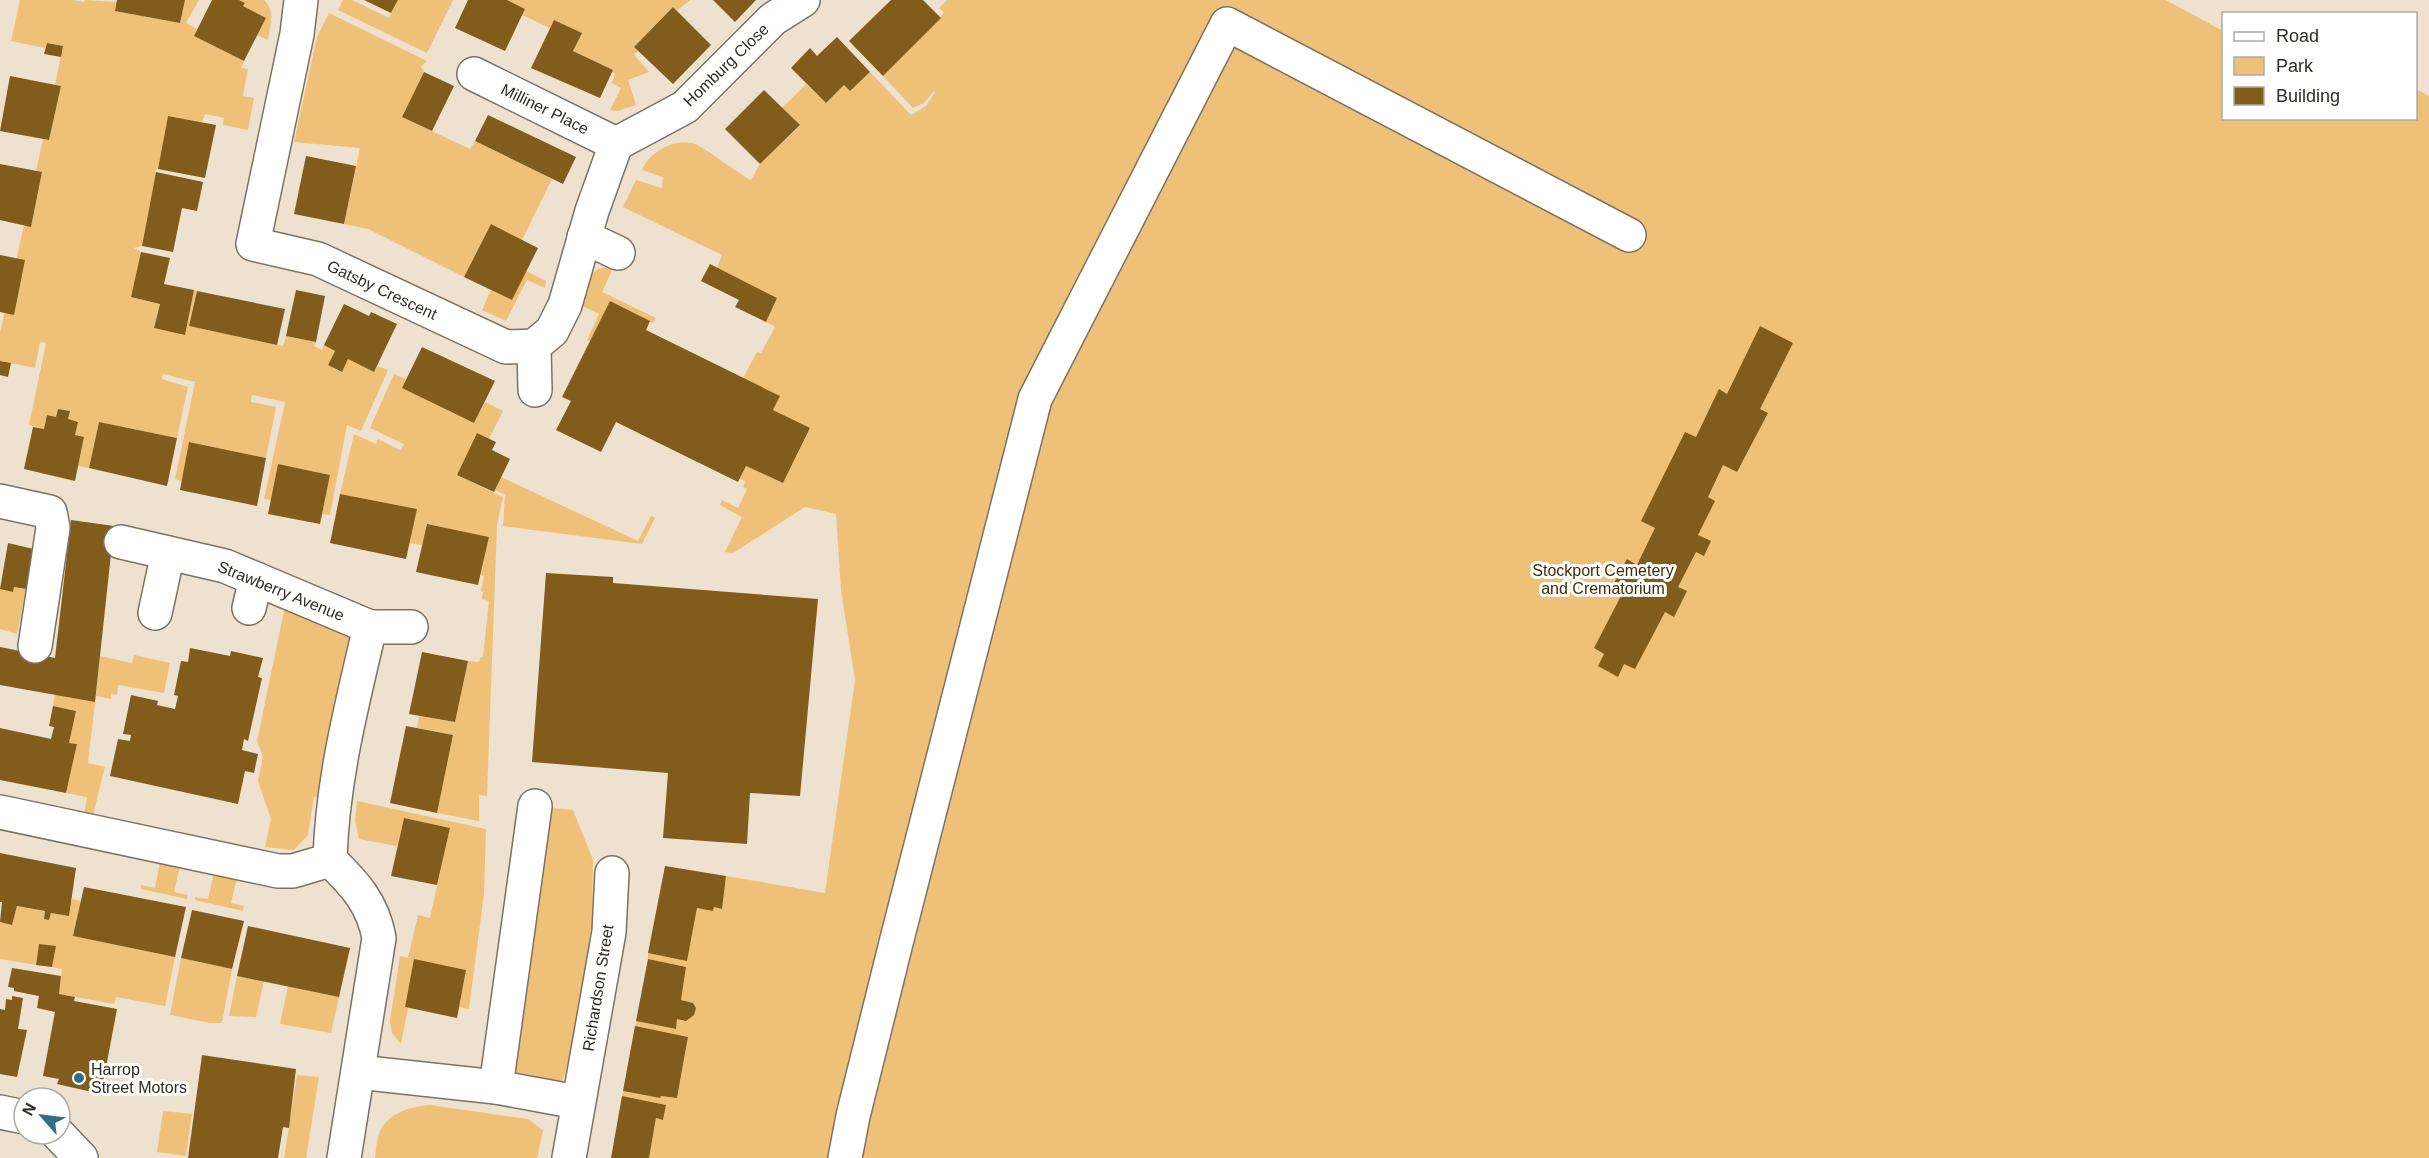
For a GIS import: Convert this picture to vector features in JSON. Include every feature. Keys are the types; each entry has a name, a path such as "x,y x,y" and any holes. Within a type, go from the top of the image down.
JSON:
{"street":[{"name":"Gatsby Crescent","path":"300,0 297,34 253,244 318,259 506,347 534,346"},
{"name":"Homburg Close","path":"616,144 685,107 773,19 803,0"},
{"path":"845,1158 853,1116 896,943 1035,399 1227,24 1629,235"},
{"name":"Milliner Place","path":"474,74 616,144"},
{"path":"535,390 534,346 552,331 565,305 584,237 616,144"},
{"path":"584,237 618,253"},
{"path":"0,501 50,512 53,528 35,646"},
{"name":"Strawberry Avenue","path":"121,542 225,566 253,594 370,627 411,627"},
{"path":"155,613 168,553"},
{"path":"344,1158 379,938 376,921 363,895 330,860 335,789 370,627"},
{"path":"496,1088 535,806"},
{"path":"0,812 278,871 293,871 330,860"},
{"name":"Richardson Street","path":"569,1158 577,1102 609,932 612,873"},
{"path":"358,1072 496,1088 577,1102"},
{"path":"70,1146 81,1158"}],"green space":[{"path":"20,0 117,2 116,11 180,23 185,0 199,0 186,23 197,29 194,36 244,61 241,68 248,69 243,96 254,98 248,130 223,125 224,118 205,114 202,122 168,116 158,169 155,170 142,246 134,248 141,252 131,297 160,304 154,328 185,334 194,290 197,291 189,326 283,346 286,336 316,342 314,346 322,350 324,345 335,351 328,365 341,372 348,359 374,372 377,366 388,370 361,431 347,425 330,515 322,514 330,475 278,464 271,500 264,499 285,402 252,395 251,402 276,407 266,458 190,442 182,481 175,479 195,382 163,374 162,379 188,387 177,438 99,422 89,468 78,466 84,437 75,435 78,422 68,419 70,411 58,409 56,417 47,415 44,429 29,425 46,343 40,342 35,368 0,361 0,333 24,225 31,226 42,173 36,171 43,139 49,140 61,86 55,85 63,46 47,43 45,48 11,41"},
{"path":"239,0 264,0 268,4 271,18 268,40 257,35 266,18 243,6 245,3"},
{"path":"343,0 352,0 389,18 398,0 453,0 427,53 338,10"},
{"path":"507,0 690,0 677,11 673,7 635,46 638,51 634,55 649,72 628,80 636,105 618,111 610,110 621,88 612,83 615,74 613,70 573,51 581,33 554,20 550,28 522,15 525,9"},
{"name":"Stockport Cemetery and Crematorium","path":"947,0 2166,0 2222,30 2222,120 2417,120 2417,90 2429,96 2429,1158 649,1158 656,1118 663,1120 666,1105 622,1096 623,1091 660,1098 661,1096 677,1098 688,1038 635,1026 636,1021 675,1029 677,1019 696,1008 693,1003 681,1000 686,967 648,959 648,953 687,960 697,908 713,911 714,907 722,908 726,876 825,893 855,680 841,590 836,514 805,507 733,553 725,552 742,517 720,505 722,500 738,508 747,489 743,487 745,481 740,479 746,466 783,483 810,429 773,410 780,396 743,378 757,352 761,353 775,327 766,322 777,298 717,268 722,255 623,207 636,180 662,188 663,177 642,170 656,153 677,143 697,145 751,180 760,164 800,126 782,108 806,84 826,103 844,85 850,91 870,72 911,115 926,106 934,91 924,103 913,108 883,76 940,18 944,12 939,8"},
{"path":"329,13 427,61 421,67 424,72 402,117 470,149 475,141 552,179 522,240 491,224 464,277 368,229 344,224 360,148 294,142 317,37"},
{"path":"600,268 613,268 602,292 656,318 653,323 610,302 590,341 587,340 599,314 580,305 591,275"},
{"path":"526,271 546,281 545,288 527,280 506,321 482,310 491,290 512,300"},
{"path":"394,374 406,379 402,388 474,423 485,402 503,411 489,439 477,433 457,475 503,497 497,525 487,796 479,795 479,821 437,813 453,735 417,728 419,716 455,722 468,661 479,662 483,657 489,601 482,599 484,576 481,575 489,537 427,524 422,545 409,543 416,509 340,494 354,434 376,444 378,439 400,450 404,444 370,428"},
{"path":"501,477 638,541 651,516 655,518 642,544 503,526 505,495 495,490"},
{"path":"14,587 26,589 17,634 0,629 0,589 13,592"},
{"path":"288,592 370,627 333,800 314,797 308,835 294,850 265,847 271,819 258,781 263,757 257,741"},
{"path":"134,655 170,663 164,693 118,685 117,695 111,694 111,699 96,696 100,656 132,663"},
{"path":"55,694 95,702 88,763 105,767 92,819 84,817 87,797 66,793 77,745 69,743 76,711 53,706"},
{"path":"357,801 486,829 484,894 469,1009 459,1007 466,970 415,960 405,1007 408,1008 401,1044 392,1033 390,1021 400,956 408,958 418,915 430,918 450,828 404,818 397,846 359,839 355,821"},
{"path":"535,806 573,810 593,860 592,931 573,1051 556,1098 496,1087"},
{"path":"160,862 180,866 174,892 188,895 187,899 141,889 141,885 155,888"},
{"path":"214,873 237,878 231,903 244,906 243,911 195,900 195,897 208,899"},
{"path":"72,899 81,901 74,936 175,957 165,1006 116,997 114,1004 59,994 62,969 52,967 56,947 39,944 36,965 0,959 0,922 12,924 17,906 45,911 44,919 49,920 51,913 69,916"},
{"path":"181,958 232,969 222,1023 210,1023 170,1015"},
{"path":"237,976 264,981 256,1017 229,1016"},
{"path":"288,986 339,997 331,1033 280,1024"},
{"path":"297,1075 319,1077 306,1158 284,1158"},
{"path":"430,1105 528,1119 543,1130 537,1158 375,1158 378,1137 387,1121 407,1109"},
{"path":"163,1111 192,1114 186,1156 157,1152"}],"building":[{"path":"117,0 185,0 180,23 115,11"},
{"path":"212,0 239,0 245,3 243,6 266,18 244,61 194,36"},
{"path":"364,0 398,0 391,13"},
{"path":"468,0 507,0 525,9 505,51 455,28"},
{"path":"713,0 756,0 735,22"},
{"path":"891,0 923,0 941,18 883,76 849,41"},
{"path":"673,7 711,45 673,84 634,47"},
{"path":"554,20 582,33 573,51 613,70 600,98 531,68"},
{"path":"837,37 870,72 850,91 844,85 826,103 791,68 810,48 817,56"},
{"path":"47,43 63,46 61,57 44,54"},
{"path":"424,72 454,86 432,131 402,117"},
{"path":"10,76 61,86 49,140 0,131"},
{"path":"764,90 800,125 760,164 725,129"},
{"path":"488,115 576,157 563,184 475,141"},
{"path":"168,116 216,125 205,178 158,169"},
{"path":"306,156 356,166 344,224 294,214"},
{"path":"0,164 42,172 31,227 0,220"},
{"path":"156,172 203,182 197,211 182,208 173,252 142,246"},
{"path":"491,224 538,248 512,300 464,277"},
{"path":"141,252 170,258 164,284 194,290 185,335 154,328 160,304 131,297"},
{"path":"0,255 25,260 14,315 0,312"},
{"path":"710,264 777,298 766,322 735,307 739,300 701,281"},
{"path":"296,290 325,296 316,342 286,336"},
{"path":"197,291 285,309 277,345 189,326"},
{"path":"610,301 650,321 646,330 780,396 773,410 810,428 783,483 746,466 738,482 616,422 601,452 556,430 571,401 562,397"},
{"path":"344,304 369,316 371,312 397,324 374,372 348,359 342,372 328,365 335,351 324,345"},
{"path":"1760,326 1793,343 1760,409 1768,413 1737,472 1723,465 1708,497 1715,501 1698,535 1711,541 1704,556 1696,552 1678,587 1687,591 1674,617 1665,612 1635,669 1624,664 1618,677 1598,666 1604,654 1594,648 1624,590 1613,585 1627,559 1637,565 1655,528 1641,521 1685,432 1696,437 1719,389 1727,394"},
{"path":"422,347 495,381 474,423 402,388"},
{"path":"0,361 11,363 8,377 0,375"},
{"path":"58,409 70,411 68,419 78,422 75,435 84,437 75,481 24,469 33,427 44,429 47,415 56,417"},
{"path":"99,422 177,438 167,486 89,468"},
{"path":"477,433 496,442 492,450 510,459 494,492 457,475"},
{"path":"189,442 266,458 257,506 180,490"},
{"path":"278,464 330,475 320,524 268,514"},
{"path":"340,494 417,509 406,559 330,543"},
{"path":"71,520 114,526 95,702 0,685 0,647 55,658"},
{"path":"427,524 489,537 478,585 416,572"},
{"path":"8,543 34,549 26,589 14,587 13,592 0,589"},
{"path":"546,573 613,577 613,583 818,599 800,796 750,793 747,844 663,838 668,773 532,762"},
{"path":"190,648 230,656 231,651 263,658 258,677 262,678 248,741 244,739 242,750 258,754 254,773 245,771 238,804 110,776 118,739 130,741 131,735 123,734 131,695 158,701 157,705 175,709 178,696 174,695 181,661 188,662"},
{"path":"422,652 468,661 455,722 409,714"},
{"path":"53,706 76,711 69,743 77,744 66,793 0,780 0,728 51,739 54,727 49,726"},
{"path":"406,726 453,735 437,813 390,803"},
{"path":"404,818 450,828 437,885 391,876"},
{"path":"0,853 76,868 69,916 51,913 49,920 44,919 45,911 17,906 12,925 0,922 2,902 0,902"},
{"path":"665,866 726,876 722,909 714,907 713,911 697,908 687,961 648,953"},
{"path":"84,887 186,907 175,957 73,936"},
{"path":"192,910 244,921 232,969 181,958"},
{"path":"248,926 350,948 339,997 237,976"},
{"path":"39,944 56,946 52,967 36,965"},
{"path":"414,959 466,970 457,1018 405,1007"},
{"path":"648,959 686,967 681,1000 693,1003 696,1008 694,1015 686,1021 677,1019 676,1029 636,1021"},
{"path":"12,968 61,976 59,994 75,997 74,1001 117,1009 101,1094 57,1084 59,1079 43,1076 55,1012 37,1008 39,996 14,991 14,988 8,987"},
{"path":"12,996 23,998 18,1029 27,1030 17,1077 0,1074 0,1009 5,1010 6,999 12,1000"},
{"path":"635,1026 688,1037 677,1098 661,1096 660,1098 623,1091"},
{"path":"202,1055 296,1069 289,1128 283,1127 278,1158 188,1158"},
{"path":"622,1096 666,1105 663,1120 656,1118 649,1158 611,1158"}],"place":[{"name":"Harrop Street Motors","path":"79,1078"}]}
